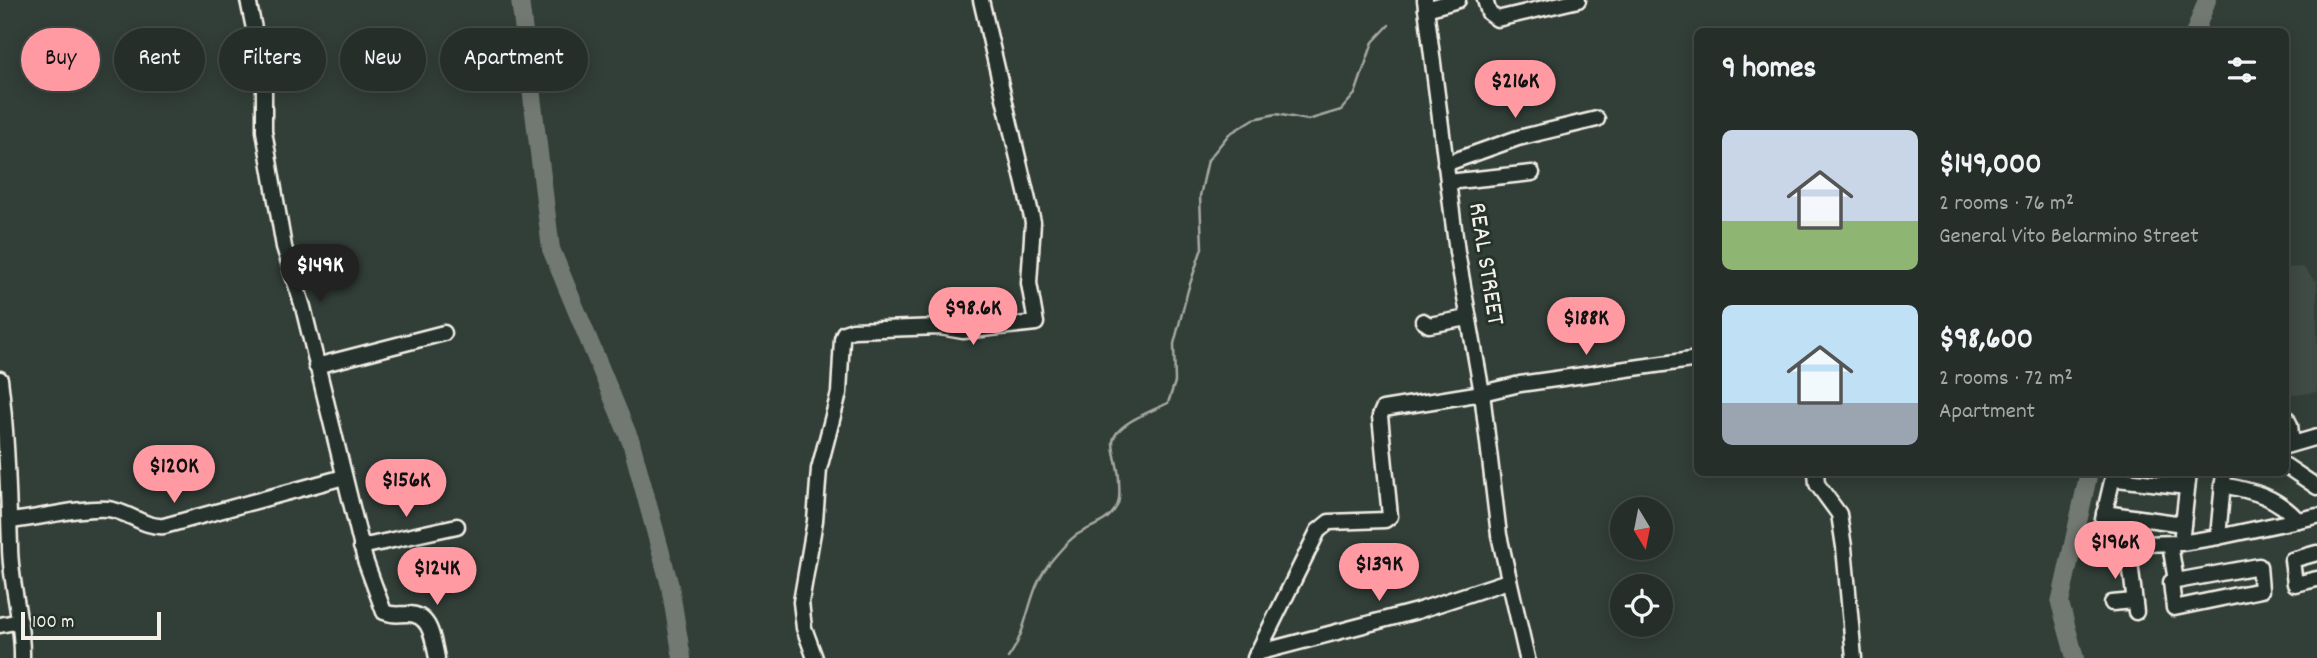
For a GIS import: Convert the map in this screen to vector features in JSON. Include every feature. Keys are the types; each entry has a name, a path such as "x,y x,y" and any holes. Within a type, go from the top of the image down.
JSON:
{"street":[{"path":"248,0 264,76 264,131 284,247 303,307 361,547 384,612 394,616 410,613 425,619 431,631 437,658"},
{"path":"815,658 804,628 801,602 815,521 819,469 839,393 844,333 853,330 940,327 963,331 1036,323 1029,283 1033,222 981,0"},
{"path":"1426,5 1458,0"},
{"path":"1485,0 1489,13 1497,19 1578,0"},
{"name":"REAL STREET","path":"1426,5 1457,252 1482,393 1499,534 1527,658"},
{"path":"1446,164 1518,138 1597,119"},
{"path":"1448,182 1532,173"},
{"path":"1423,321 1429,325 1468,318"},
{"path":"316,366 444,333"},
{"path":"1256,655 1318,531 1324,524 1385,520 1390,516 1381,411 1520,384 1694,360"},
{"path":"0,379 10,521 5,548 7,572 20,621 22,658"},
{"path":"2289,423 2289,445 2317,437"},
{"path":"2289,468 2315,482"},
{"path":"1816,476 1817,484 1839,514 1854,658"},
{"path":"10,521 101,509 121,511 155,527 344,477"},
{"path":"2218,537 2223,479 2285,506 2298,520"},
{"path":"2176,581 2176,543 2183,524 2188,480 2112,481 2097,545 2176,543 2317,516"},
{"path":"2104,513 2183,524"},
{"path":"361,547 457,526"},
{"path":"2112,603 2135,606 2129,545"},
{"path":"2317,553 2292,560 2295,584 2317,579"},
{"path":"2259,566 2261,590 2174,608 2171,582 2176,581 2259,566"},
{"path":"1256,655 1417,611 1508,581"},
{"path":"0,625 20,621"}],"shaded area":[{"path":"2303,267 2317,280 2317,392 2289,396 2289,268"}],"waterway":[{"path":"520,0 551,249 631,442 670,586 682,658"},
{"path":"2196,28 2207,0"},
{"path":"1008,658 1020,636 1036,587 1048,565 1070,540 1105,520 1117,506 1119,490 1113,447 1115,435 1136,418 1168,403 1175,382 1174,344 1202,248 1200,196 1208,160 1229,134 1254,119 1276,114 1308,120 1341,110 1355,94 1373,42 1389,25"},
{"path":"2075,658 2060,603 2088,476"}]}
